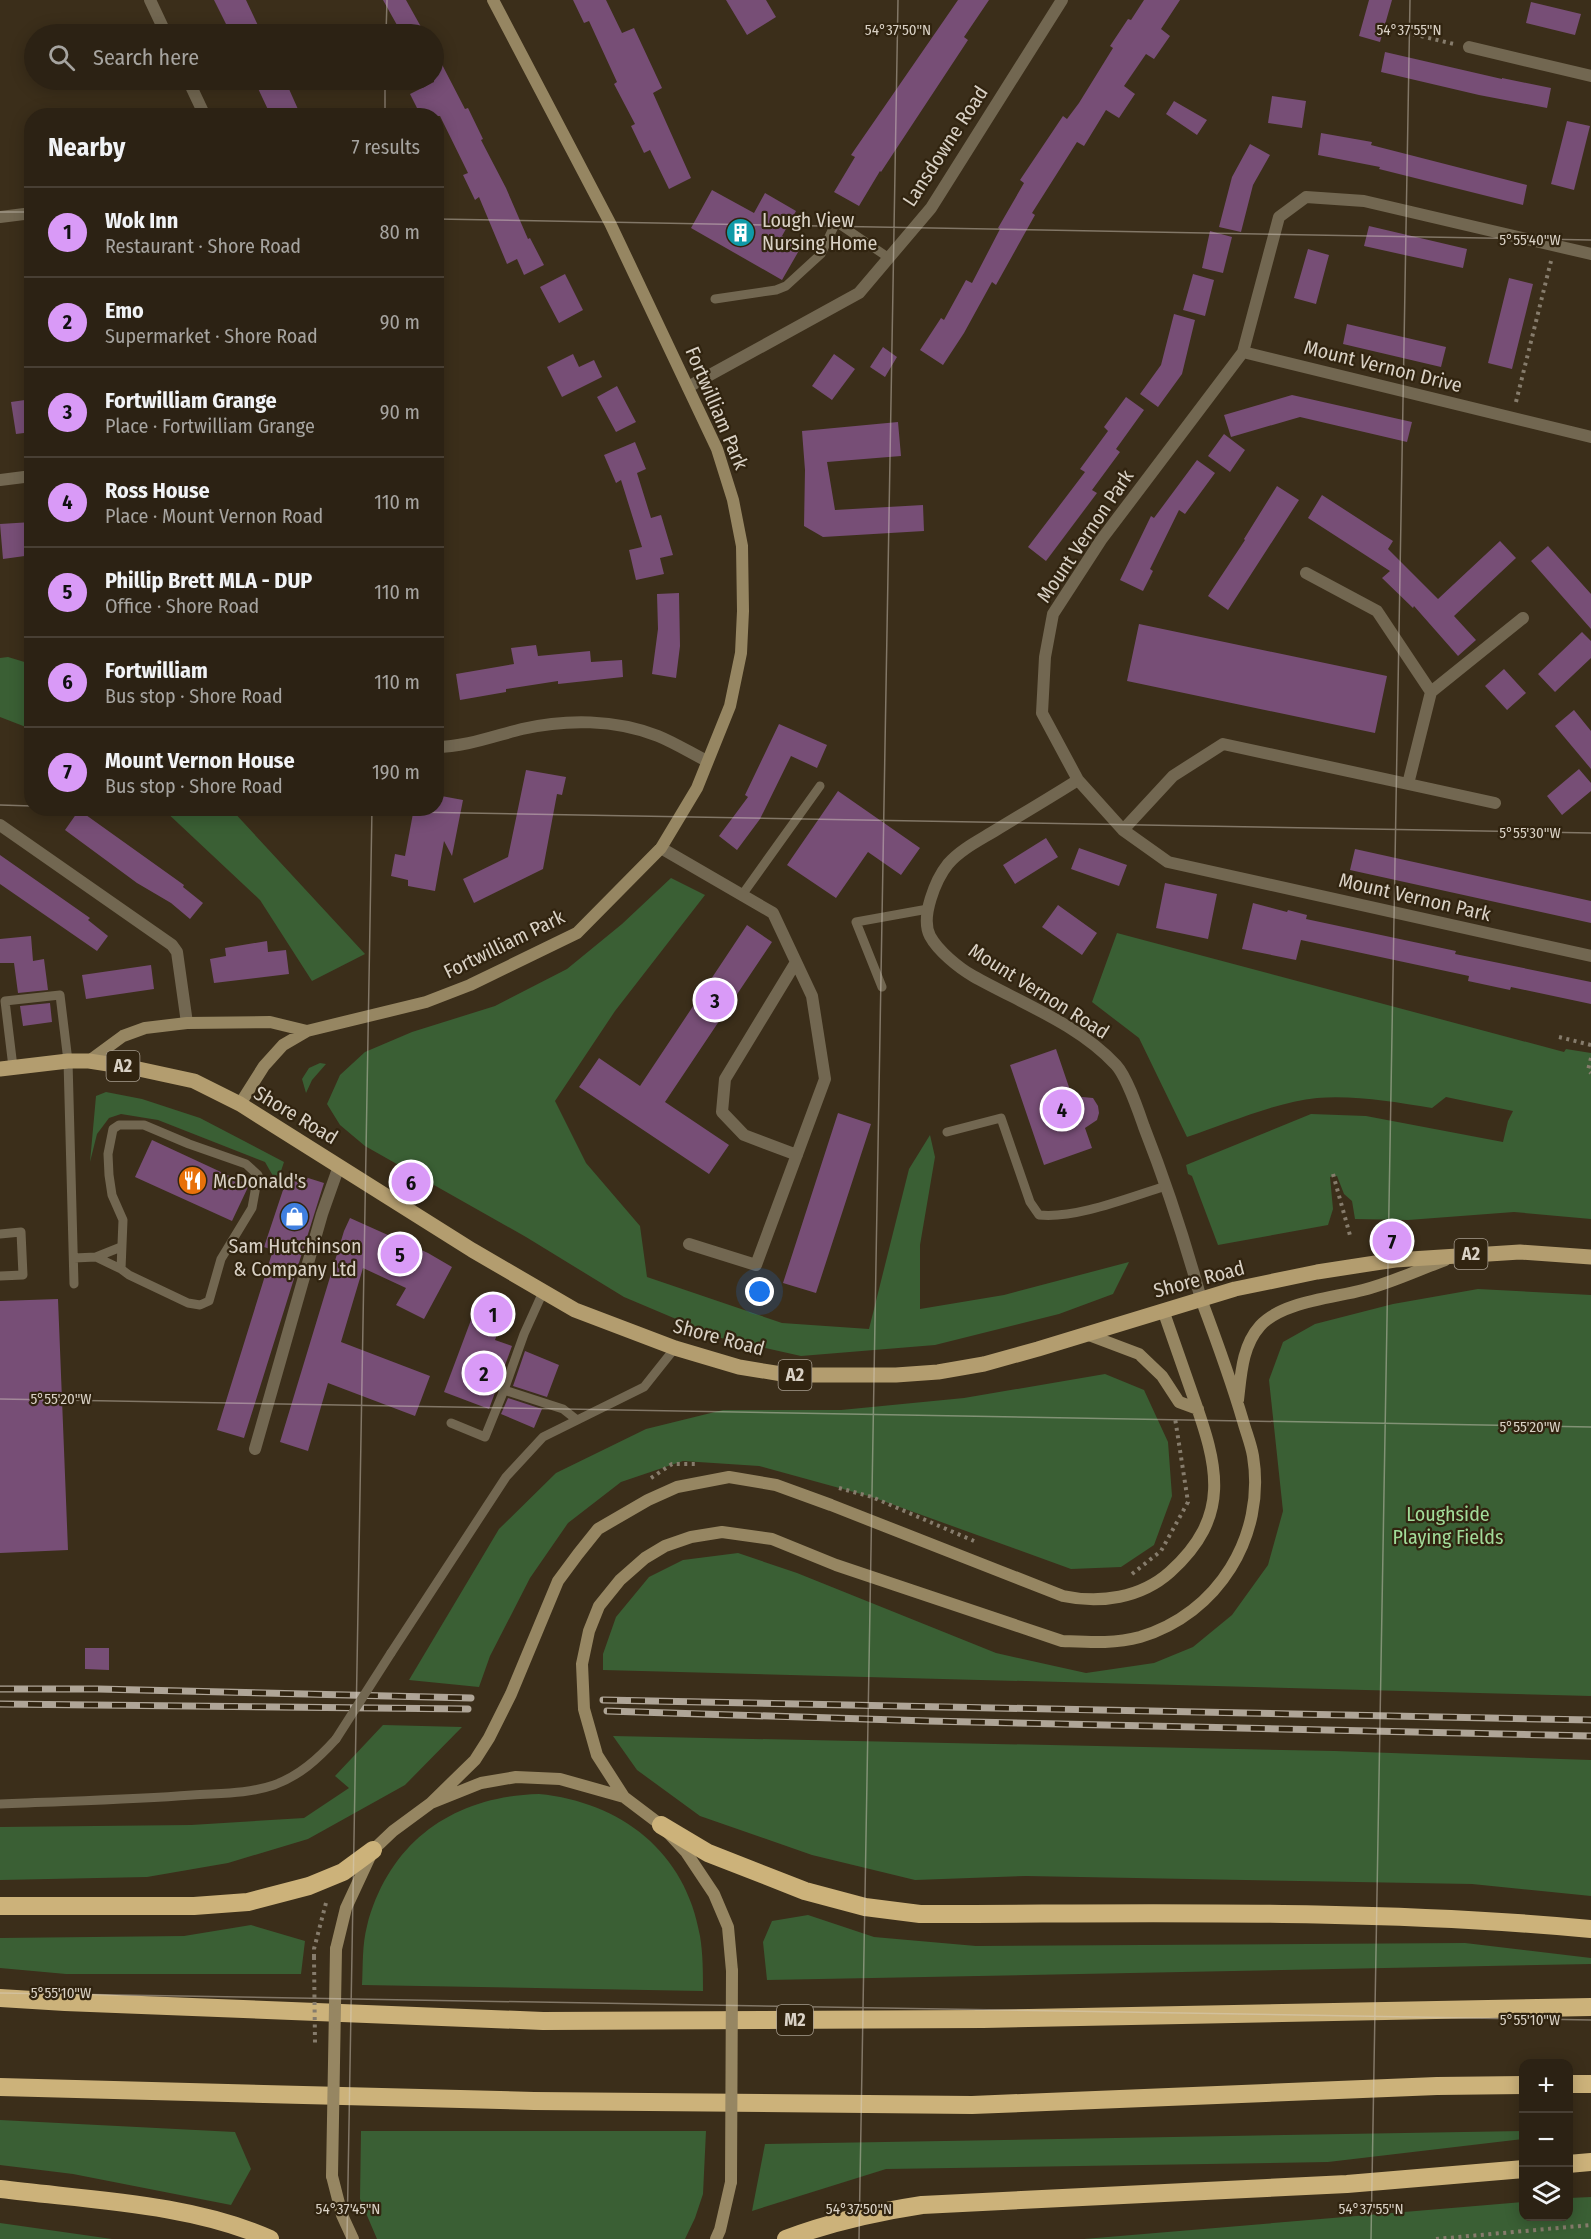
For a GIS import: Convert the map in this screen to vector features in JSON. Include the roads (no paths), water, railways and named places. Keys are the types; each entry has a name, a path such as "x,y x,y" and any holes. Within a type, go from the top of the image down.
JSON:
{"highway":[{"path":"661,1825 708,1853 805,1892 865,1907 920,1914 1379,1915 1591,1929"},
{"path":"0,1906 194,1906 249,1902 309,1886 343,1872 373,1850"},
{"name":"M2","path":"0,1998 543,2021 983,2019 1591,2007"},
{"path":"1573,2084 1591,2084"},
{"path":"0,2088 534,2101 972,2105 1437,2086 1519,2085"},
{"path":"1573,2164 1591,2162"},
{"path":"786,2239 868,2214 922,2205 1347,2184 1519,2169"},
{"path":"0,2189 172,2210 243,2227 270,2239"}],"main road":[{"name":"Shore Road","path":"6,1068 89,1061 194,1081 240,1104 575,1310 675,1348 739,1367 788,1375 896,1375 938,1372 984,1364 1235,1289 1317,1272 1395,1260 1520,1252 1591,1257"}],"street":[{"path":"150,0 161,24"},
{"name":"Fortwilliam Park","path":"240,1104 264,1066 283,1045 307,1031 426,1002 470,984 577,933 661,848 697,788 730,706 741,653 742,546 733,500 717,449 610,223 493,0"},
{"name":"Lansdowne Road","path":"688,387 859,293 931,208 1062,0"},
{"path":"1469,47 1591,76"},
{"path":"193,90 201,108"},
{"name":"Mount Vernon Park","path":"1590,251 1555,246 1364,201 1306,197 1279,217 1244,352 1101,540 1053,614 1045,657 1042,713 1078,780 1123,830 1168,862 1591,956"},
{"path":"0,217 24,214"},
{"name":"Mount Vernon Drive","path":"1244,352 1591,437"},
{"path":"0,480 24,477"},
{"path":"1306,573 1377,611 1431,692"},
{"path":"1408,784 1431,692 1523,618"},
{"path":"444,746 567,721 613,724 657,736 707,761"},
{"path":"1123,830 1173,776 1223,744 1495,803"},
{"name":"Mount Vernon Road","path":"1078,780 969,847 949,863 936,884 928,909 929,935 970,975 1051,1018 1093,1044 1117,1066 1136,1105 1166,1186 1201,1299"},
{"path":"0,825 172,945 177,952 187,1023"},
{"path":"661,848 773,913 812,996 825,1079 756,1265 689,1244"},
{"path":"796,962 725,1079 722,1112 744,1135 797,1155"},
{"path":"89,1061 123,1035 145,1028 187,1023 270,1022 307,1031"},
{"path":"255,1449 322,1214 339,1166"},
{"path":"1238,1405 1241,1370 1247,1346 1260,1325 1283,1311 1319,1299 1365,1289 1461,1255"},
{"path":"716,2239 730,2182 732,1971 728,1927 714,1894 686,1852 661,1825 624,1797 597,1755 584,1708 582,1664 589,1631 600,1606 620,1580 645,1558 665,1546 691,1537 722,1532 772,1539 836,1565 1062,1641 1091,1643 1122,1641 1164,1628 1188,1615 1211,1594 1232,1567 1250,1530 1255,1490 1253,1455 1201,1299"},
{"path":"353,2239 342,2215 332,2176 336,1949 346,1908 373,1850 393,1831 431,1803 475,1760 511,1694 558,1581 598,1529 648,1500 677,1487 729,1477 776,1485 1063,1596 1102,1600 1133,1593 1159,1581 1187,1556 1198,1542 1212,1505 1215,1474 1208,1438 1163,1310"},
{"path":"1086,1334 1119,1345 1142,1356 1162,1376 1179,1402 1198,1409"},
{"path":"431,1803 481,1783 516,1777 560,1779 624,1797"}],"lane":[{"path":"715,299 776,290 786,286 821,254 836,222 889,258"},
{"path":"742,895 820,786"},
{"path":"882,987 856,922 928,909"},
{"path":"6,1068 5,1001 60,995 68,1061 74,1284"},
{"path":"947,1132 1001,1118 1030,1202 1039,1215 1052,1216 1077,1212 1166,1186"},
{"path":"96,1257 188,1303 200,1305 209,1301 221,1259 252,1208 258,1176 246,1164 144,1125 119,1125 113,1129 108,1154 112,1195 123,1220 121,1269"},
{"path":"0,1233 21,1232 23,1275 0,1276"},
{"path":"74,1258 96,1257 121,1247"},
{"path":"451,1423 485,1437 524,1334 543,1292"},
{"path":"0,1804 253,1791 293,1776 318,1759 336,1740 506,1478 543,1437 644,1387 675,1348"},
{"path":"504,1390 563,1409 577,1420"}],"railway":[{"path":"0,1689 98,1689 471,1698"},
{"path":"603,1700 1591,1720"},
{"path":"0,1704 468,1709"},
{"path":"607,1711 928,1721 1591,1736"}],"place":[{"name":"Lough View Nursing Home","path":"741,232"},
{"name":"Fortwilliam Grange","path":"715,1000"},
{"name":"Ross House","path":"1062,1109"},
{"name":"McDonald's","path":"192,1181"},
{"name":"Fortwilliam","path":"411,1182"},
{"name":"Sam Hutchinson & Company Ltd","path":"295,1216"},
{"name":"Mount Vernon House","path":"1392,1241"},
{"name":"Phillip Brett MLA - DUP","path":"400,1254"},
{"name":"Wok Inn","path":"493,1314"},
{"name":"Emo","path":"484,1373"}],"park label":[{"name":"Loughside Playing Fields","path":"1448,1526"}]}
